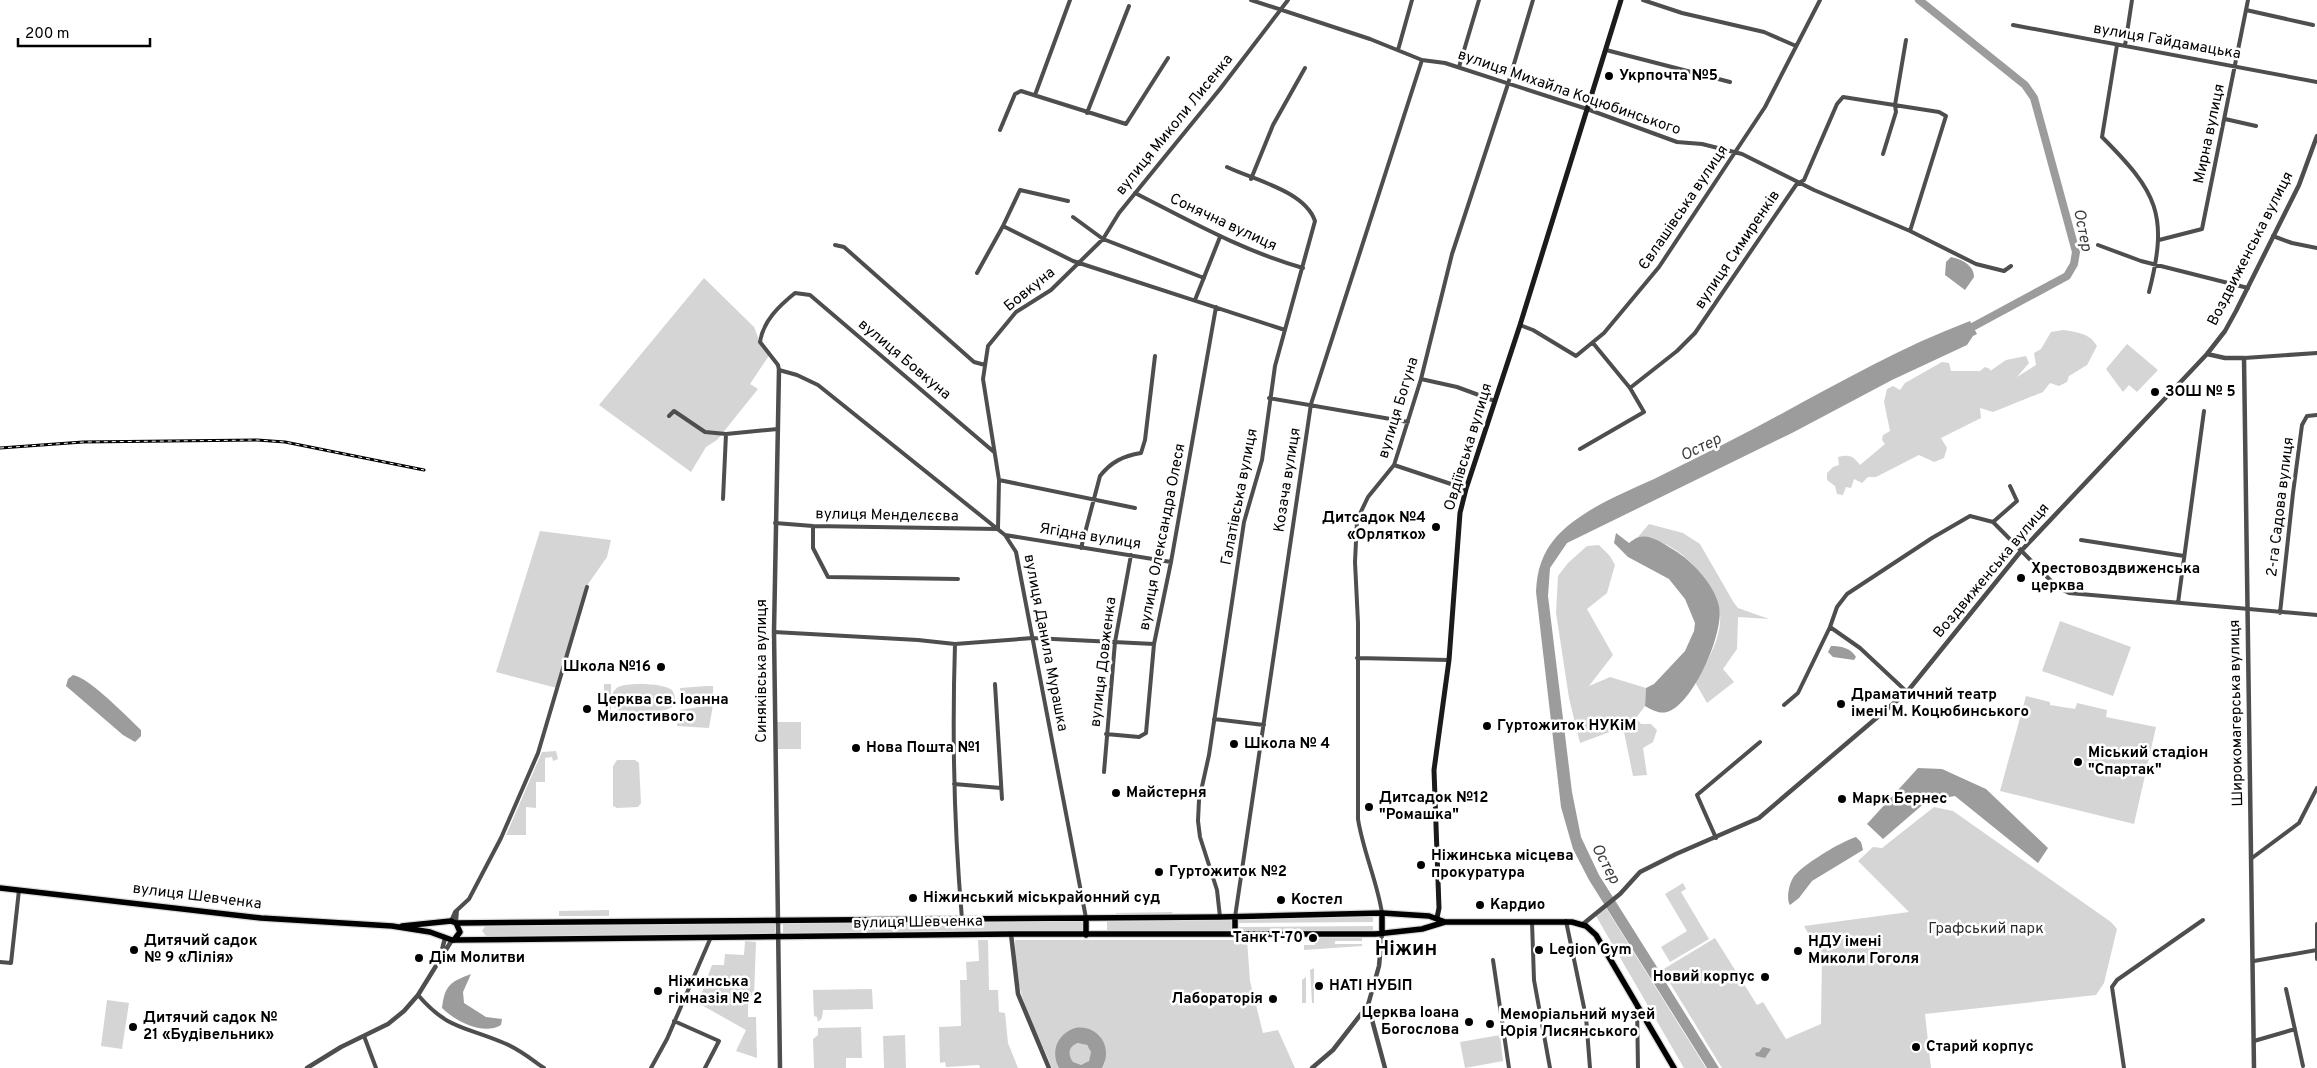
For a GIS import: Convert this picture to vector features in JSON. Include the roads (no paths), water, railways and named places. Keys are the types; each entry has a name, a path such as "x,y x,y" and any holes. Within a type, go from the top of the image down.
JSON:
{"main road":[{"name":"Овдіївська вулиця","path":"1437,918 1439,908 1434,770 1449,660 1459,525 1466,489 1496,401 1621,0"},
{"name":"вулиця Шевченка","path":"0,888 270,919 392,926 430,932 453,940 711,936 1382,933 1436,926 1445,922"},
{"name":"вулиця Шевченка","path":"392,926 452,923 1220,918 1382,913 1437,918"},
{"path":"1382,913 1382,933"},
{"path":"1235,917 1235,934"},
{"path":"1086,918 1086,935"},
{"path":"1436,926 1437,918 1445,922 1569,921 1582,924 1596,935 1674,1068"},
{"path":"444,938 442,930 452,923 460,932 453,940"}],"street":[{"path":"1035,95 1070,0"},
{"name":"вулиця Михайла Коцюбинського","path":"1251,0 1422,60 1459,67 1587,109 1677,142 1712,146 1755,159 1800,183 1910,231 1976,264 2004,271 2011,266"},
{"name":"вулиця Миколи Лисенка","path":"1079,262 1103,239 1119,213 1282,10 1288,0"},
{"path":"1398,50 1412,0"},
{"path":"1459,67 1479,0"},
{"name":"вулиця Богуна","path":"1382,913 1377,888 1362,842 1358,819 1355,530 1361,509 1394,465 1421,379 1452,254 1508,84 1533,0"},
{"path":"1642,0 1682,13 1764,32 1796,46"},
{"name":"Євлашівська вулиця","path":"1520,325 1533,330 1576,356 1593,343 1618,317 1660,267 1736,154 1773,93 1820,0"},
{"path":"2125,46 2132,0"},
{"name":"Мирна вулиця","path":"2159,240 2202,228 2248,0"},
{"path":"1087,112 1129,6"},
{"path":"2246,10 2313,25"},
{"name":"вулиця Гайдамацька","path":"2013,25 2317,82"},
{"path":"1883,154 1896,112 1895,105 1906,40"},
{"path":"2117,45 2102,137 2122,156 2143,184 2157,213 2159,240 2149,292"},
{"path":"1606,50 1730,82"},
{"path":"1000,130 1015,94 1021,91 1126,124 1168,58"},
{"name":"Козача вулиця","path":"1235,917 1312,404 1422,60"},
{"path":"1251,178 1273,124 1305,68"},
{"name":"вулиця Симиренків","path":"1630,388 1677,352 1695,334 1796,185 1800,183 1812,166 1837,104 1844,97 1895,105"},
{"path":"1895,105 1939,112 1946,116 1910,231"},
{"path":"2225,119 2256,126"},
{"name":"Воздвиженська вулиця","path":"1582,924 1620,894 1640,872 1676,854 1759,818 1907,692 2021,551 2207,354 2231,322 2306,169 2317,136"},
{"name":"Галатівська вулиця","path":"1220,918 1217,890 1201,842 1198,821 1244,522 1262,460 1269,398 1285,330 1315,221 1312,213 1298,197 1227,167"},
{"path":"977,272 1003,226 1020,190 1068,201"},
{"name":"Сонячна вулиця","path":"1135,193 1220,237 1270,258 1303,268"},
{"path":"1073,217 1103,239 1204,278"},
{"path":"1003,226 1079,262 1285,330"},
{"path":"2273,236 2292,243 2317,248"},
{"path":"1195,300 1220,237"},
{"path":"835,245 844,247 974,362 986,365"},
{"path":"2098,245 2141,260 2248,288"},
{"name":"Бовкуна","path":"998,529 999,480 983,379 988,346 1016,312 1051,290 1079,262"},
{"name":"вулиця Бовкуна","path":"779,370 778,365 760,342 762,329 783,303 796,293 810,295 994,452"},
{"name":"вулиця Олександра Олеся","path":"1106,734 1139,737 1146,733 1154,644 1171,562 1216,307"},
{"path":"1580,449 1644,412 1630,388 1593,343"},
{"path":"2207,354 2225,358 2244,358 2317,353"},
{"path":"1081,548 1092,500 1100,476 1107,467 1124,456 1140,453 1145,440 1155,356"},
{"name":"Широкомагерська вулиця","path":"2244,358 2254,961 2254,1068"},
{"name":"Синяківська вулиця","path":"779,370 774,632 780,1068"},
{"name":"вулиця Данила Мурашка","path":"779,370 797,375 818,385 998,529 1005,535 1016,552 1086,918"},
{"path":"1421,379 1457,387 1496,401"},
{"path":"1269,398 1408,422"},
{"path":"669,416 674,411 705,432 726,434 778,429"},
{"path":"2178,603 2204,411"},
{"name":"2-га Садова вулиця","path":"2280,613 2302,425 2307,416 2317,415"},
{"path":"723,499 726,434"},
{"path":"1394,465 1466,489"},
{"path":"999,480 1135,508"},
{"path":"1993,522 2017,501 2010,486"},
{"path":"1784,705 1798,694 1830,627 1837,606 1847,594 1932,538 1970,516 1993,522 2062,591 2317,615"},
{"name":"вулиця Менделєєва","path":"775,523 813,526 998,529"},
{"path":"813,526 813,548 828,577 958,579"},
{"name":"Ягідна вулиця","path":"1005,535 1171,562"},
{"path":"2081,540 2184,556"},
{"name":"вулиця Довженка","path":"1104,772 1115,642 1131,555"},
{"path":"452,923 457,910 469,899 501,838 538,753 586,586"},
{"path":"1830,627 1860,648 1907,692"},
{"path":"774,632 891,638 955,644 1033,638 1154,644"},
{"path":"955,644 954,784 962,919"},
{"path":"1357,658 1449,660"},
{"path":"995,684 1002,799"},
{"path":"1214,719 1264,725"},
{"path":"1716,838 1697,796 1760,742"},
{"path":"954,784 1000,788"},
{"path":"2252,858 2299,823 2316,798 2317,788"},
{"path":"0,962 11,963 19,890"},
{"path":"2124,1068 2112,987 2117,980 2204,920"},
{"path":"1532,921 1534,980 1550,1068"},
{"path":"1569,921 1586,1017 1590,1068"},
{"path":"2317,924 2317,959"},
{"path":"1312,1068 1333,1050 1368,1005 1379,966 1382,933"},
{"path":"1011,934 1018,994 1049,1068"},
{"path":"651,1068 711,936"},
{"path":"441,955 444,938"},
{"path":"307,1068 395,1019 418,994 441,955 453,940"},
{"path":"2254,961 2316,950"},
{"path":"1493,960 1509,1068"},
{"path":"2286,988 2303,1066"},
{"path":"418,994 431,1010 444,1020 506,1044 544,1068"},
{"path":"1637,1004 1638,1068"},
{"path":"1368,1005 1385,1068"},
{"path":"674,1021 719,1041 705,1068"},
{"path":"2254,1041 2295,1029"},
{"path":"364,1036 376,1068"}],"waterway":[{"name":"Остер","path":"1919,0 2025,85 2034,98 2076,252 2074,264 2067,276 1965,331"}],"railway":[{"path":"0,448 83,442 257,440 285,442 424,470"}],"place":[{"name":"Укрпочта №5","path":"1609,76"},
{"name":"ЗОШ № 5","path":"2155,392"},
{"name":"Дитсадок №4 «Орлятко»","path":"1436,527"},
{"name":"Хрестовоздвиженська церква","path":"2021,578"},
{"name":"Школа №16","path":"661,667"},
{"name":"Драматичний театр імені М. Коцюбинського","path":"1841,704"},
{"name":"Церква св. Іоанна Милостивого","path":"587,709"},
{"name":"Гуртожиток НУКіМ","path":"1487,726"},
{"name":"Школа № 4","path":"1234,744"},
{"name":"Нова Пошта №1","path":"856,748"},
{"name":"Міський стадіон \"Спартак\"","path":"2078,762"},
{"name":"Майстерня","path":"1116,793"},
{"name":"Марк Бернес","path":"1842,799"},
{"name":"Дитсадок №12 \"Ромашка\"","path":"1369,807"},
{"name":"Ніжинська місцева прокуратура","path":"1421,865"},
{"name":"Гуртожиток №2","path":"1159,872"},
{"name":"Ніжинський міськрайонний суд","path":"913,898"},
{"name":"Костел","path":"1281,900"},
{"name":"Кардио","path":"1480,905"},
{"name":"Танк Т-70","path":"1313,938"},
{"name":"Дитячий садок № 9 «Лілія»","path":"134,950"},
{"name":"Legion Gym","path":"1539,950"},
{"name":"НДУ імені Миколи Гоголя","path":"1798,951"},
{"name":"Дім Молитви","path":"419,958"},
{"name":"Новий корпус","path":"1765,977"},
{"name":"НАТІ НУБІП","path":"1319,986"},
{"name":"Ніжинська гімназія № 2","path":"658,991"},
{"name":"Лабораторія","path":"1273,999"},
{"name":"Церква Іоана Богослова","path":"1469,1022"},
{"name":"Меморіальний музей Юрія Лисянського","path":"1490,1024"},
{"name":"Дитячий садок № 21 «Будівельник»","path":"133,1027"},
{"name":"Старий корпус","path":"1916,1047"}],"district":[{"name":"Ніжин","path":"1406,950"}],"park label":[{"name":"Графський парк","path":"1986,929"}]}
